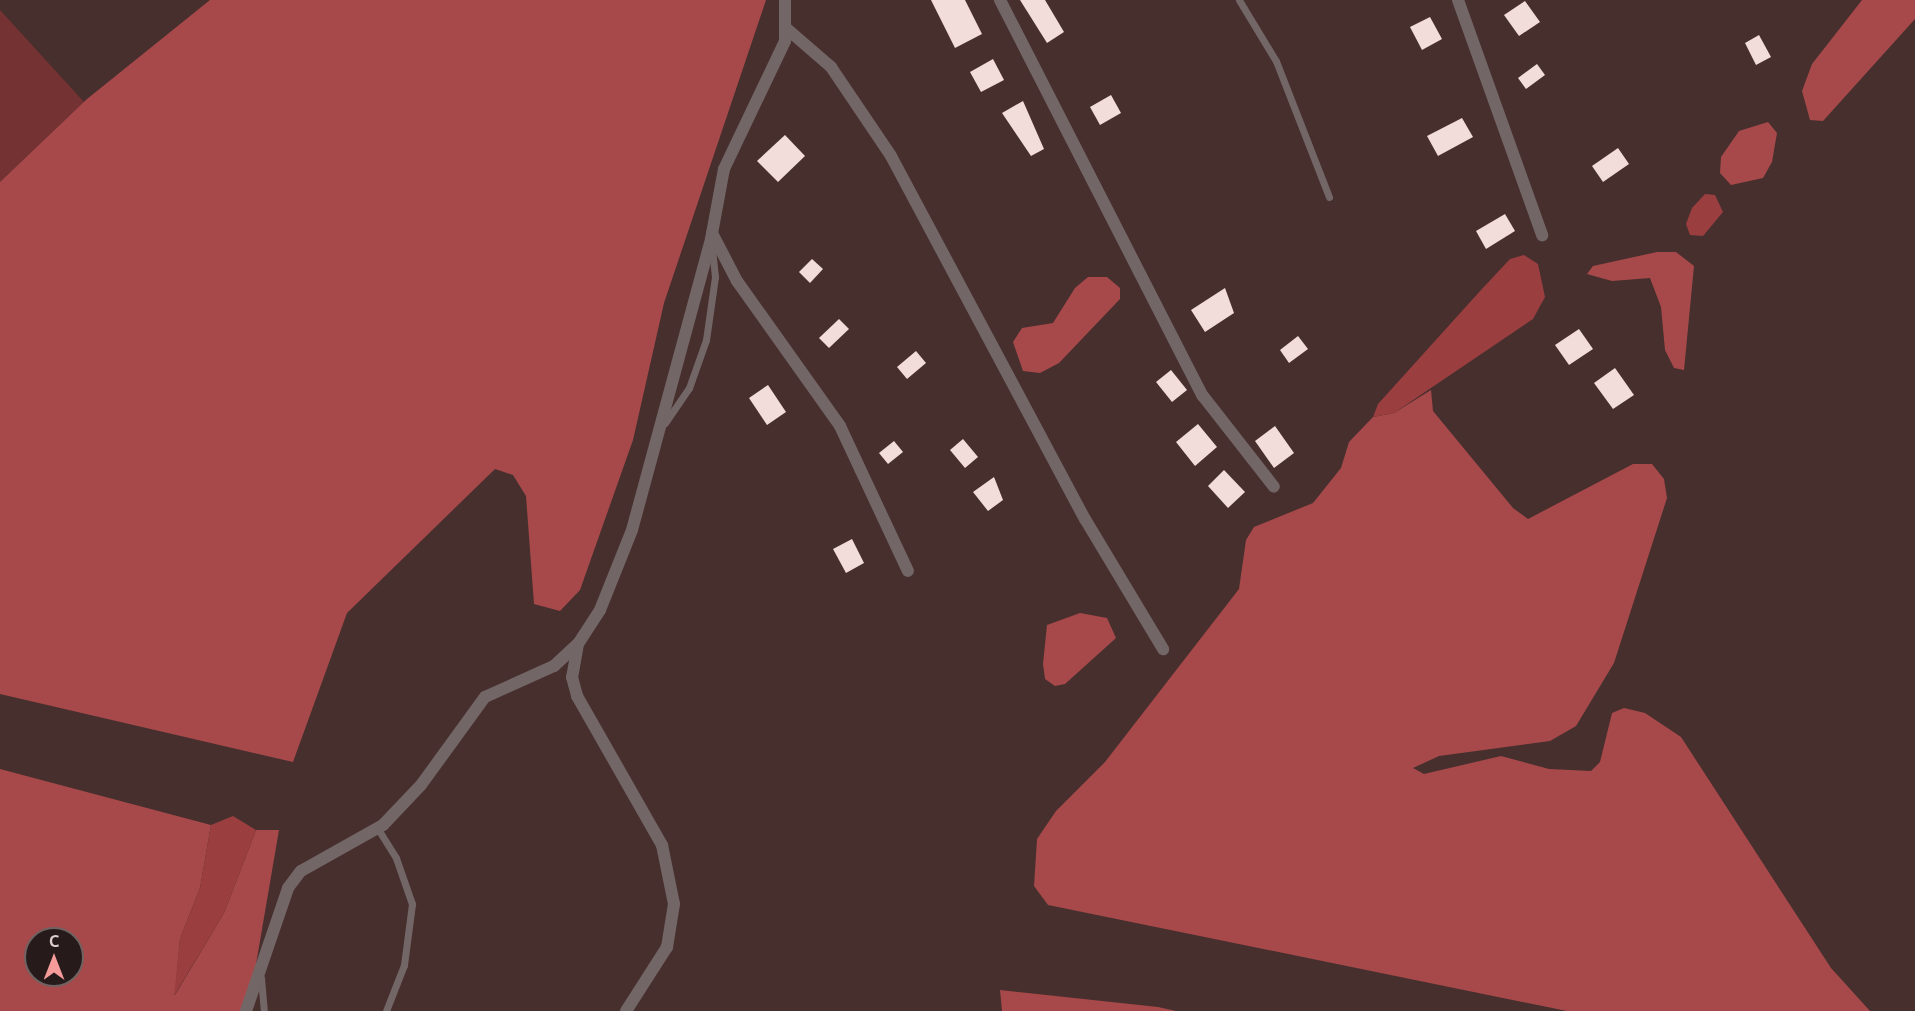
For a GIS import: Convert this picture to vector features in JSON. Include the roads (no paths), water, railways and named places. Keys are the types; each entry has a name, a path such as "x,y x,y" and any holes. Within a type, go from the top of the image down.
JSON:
{"street":[{"path":"246,1011 261,978 288,888 301,871 317,857 378,829 421,785 485,697 554,666 578,644 600,610 632,530 711,236 724,169 778,56 786,28 786,0"},
{"path":"1000,0 1203,396 1274,487"},
{"path":"1458,0 1542,235"},
{"path":"786,28 831,68 891,156 1085,519 1163,649"},
{"path":"711,236 743,290 840,426 908,571"},
{"path":"578,644 572,677 577,696 662,845 674,904 667,947 626,1011"}],"lane":[{"path":"1239,0 1276,61 1329,197"},
{"path":"657,435 689,388 706,340 715,277 711,236"},
{"path":"378,829 396,858 412,904 405,965 386,1011"},
{"path":"261,978 264,1011"}]}
